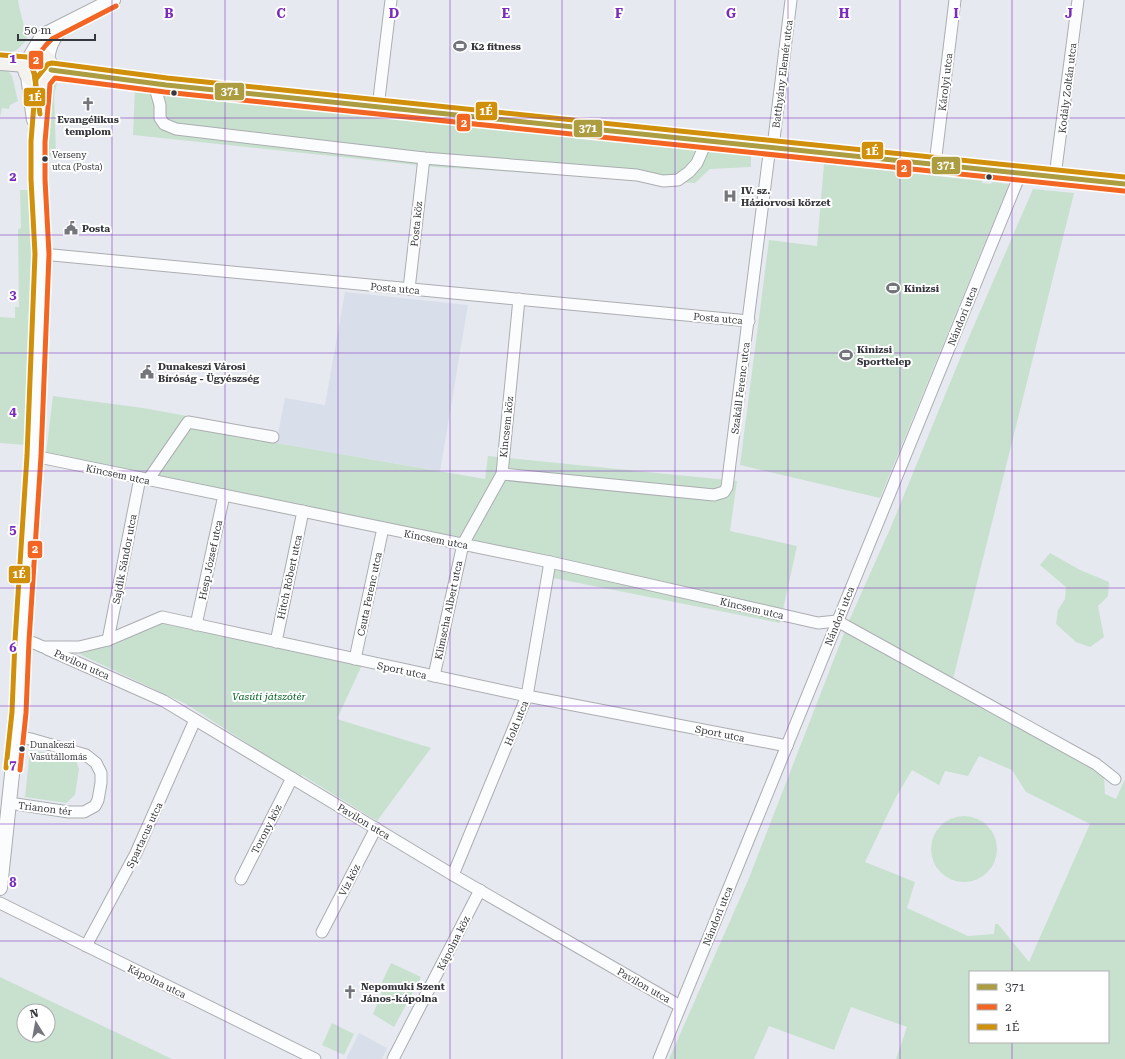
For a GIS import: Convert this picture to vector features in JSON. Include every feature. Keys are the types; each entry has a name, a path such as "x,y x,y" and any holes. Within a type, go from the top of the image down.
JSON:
{"main road":[{"path":"4,62 37,68 149,83 1021,172 1125,184"}],"street":[{"path":"378,107 391,0"},
{"name":"Batthyány Elemér utca","path":"773,147 791,0"},
{"name":"Károlyi utca","path":"935,164 955,0"},
{"name":"Kodály Zoltán utca","path":"1055,176 1078,0"},
{"path":"0,888 17,737 34,456 42,254 38,178 38,142 30,98 37,68 54,37 68,23 108,1"},
{"path":"149,83 156,91 160,105 160,118 164,124 176,129 424,158 637,175 663,181 678,180 689,172 697,163 707,140"},
{"name":"Szakáll Ferenc utca","path":"502,474 714,495 724,492 727,488 769,155 773,147"},
{"name":"Posta köz","path":"409,289 424,158"},
{"name":"Nándori utca","path":"659,1059 1021,172"},
{"name":"Posta utca","path":"42,254 749,321"},
{"name":"Kincsem köz","path":"463,544 502,474 519,299"},
{"path":"144,479 188,422 273,437"},
{"name":"Kincsem utca","path":"34,456 550,562 818,623 837,621"},
{"name":"Sajdik Sándor utca","path":"108,640 144,479"},
{"name":"Hesp József utca","path":"196,625 224,495"},
{"name":"Hitch Róbert utca","path":"276,642 303,511"},
{"name":"Csuta Ferenc utca","path":"355,659 383,528"},
{"name":"Klimscha Albert utca","path":"434,676 463,544"},
{"name":"Hold utca","path":"453,875 527,696 550,562"},
{"name":"Sport utca","path":"22,641 34,643 43,647 79,647 108,640 162,617 527,696 787,746"},
{"path":"837,621 1096,764 1115,779"},
{"name":"Pavilon utca","path":"43,647 164,701 453,875 680,1006"},
{"name":"Spartacus utca","path":"86,946 136,853 195,720"},
{"name":"Trianon tér","path":"9,803 69,812 84,812 95,806 98,800 101,783 101,773 96,763 86,755 31,739 17,737"},
{"name":"Torony köz","path":"241,879 292,778"},
{"name":"Víz köz","path":"322,932 376,828"},
{"name":"Kápolna köz","path":"393,1059 480,890"},
{"name":"Kápolna utca","path":"0,903 315,1059"}],"shaded area":[{"path":"345,292 468,305 440,471 276,443 285,398 325,405"},
{"path":"359,1033 387,1048 382,1059 346,1059"}],"green space":[{"path":"0,0 18,0 27,40 15,51 8,54 0,54"},
{"path":"0,71 8,71 12,76 18,101 10,105 9,109 2,108 0,117"},
{"path":"58,80 54,94 56,155 49,156 43,104 45,87"},
{"path":"135,88 751,150 751,167 710,169 695,183 435,167 133,135"},
{"name":"Kinizsi Sporttelep","path":"824,164 982,181 982,183 991,184 992,182 1009,184 880,498 740,465 769,240 817,246"},
{"path":"1033,189 1074,193 951,687 1104,774 1105,794 1116,799 1125,779 1125,1059 896,1059 907,1027 851,1007 834,1050 769,1026 754,1059 669,1059 749,878 848,623 890,529 966,344","holes":["979,756 1012,770 1026,792 1090,824 1029,962 998,924 995,924 994,934 968,936 907,908 915,882 865,862 896,797 912,770 939,785 945,771 968,776"]},
{"path":"20,190 34,190 35,238 26,445 0,443 0,317 15,318 15,307 19,307 18,229 21,228"},
{"path":"53,396 143,408 187,416 190,427 485,479 488,456 737,481 730,531 797,546 780,623 553,578 556,557 46,454"},
{"path":"1050,553 1080,570 1109,582 1108,596 1098,606 1104,637 1090,647 1076,642 1056,624 1058,610 1065,599 1066,587 1040,565"},
{"name":"Vasúti játszótér","path":"162,623 362,665 337,719 431,748 377,821 302,775 300,777 186,704 79,654"},
{"path":"30,750 75,758 79,769 75,795 66,803 25,797"},
{"path":"964,816 977,819 987,826 994,836 997,849 994,862 987,872 977,879 964,882 951,879 941,872 934,862 931,849 934,836 941,826 951,819"},
{"path":"391,963 421,977 394,1027 373,1014 384,987 382,982"},
{"path":"0,977 55,1003 16,1003 16,1043 56,1043 56,1004 172,1059 0,1059"},
{"path":"332,1023 354,1034 344,1055 322,1045"}],"transit line":[{"name":"2","path":"37,97 35,75 32,68 46,45 52,39 116,6"},
{"name":"1É","path":"1,55 27,57 32,60 40,114"},
{"name":"1É","path":"6,768 12,712 27,456 35,254 31,179 31,141 36,79 48,64 52,63 167,78 1125,177"},
{"name":"371","path":"51,70 166,85 1125,184"},
{"name":"2","path":"20,770 26,713 29,641 41,456 49,254 45,179 45,142 50,84 55,78 165,92 1124,191"}],"place":[{"name":"K2 fitness","path":"460,46"},
{"name":"Evangélikus templom","path":"88,104"},
{"name":"Verseny utca (Posta)","path":"45,159"},
{"name":"IV. sz. Háziorvosi körzet","path":"730,196"},
{"name":"Posta","path":"71,228"},
{"name":"Kinizsi","path":"893,288"},
{"name":"Kinizsi Sporttelep","path":"846,355"},
{"name":"Dunakeszi Városi Bíróság - Ügyészség","path":"147,372"},
{"name":"Dunakeszi Vasútállomás","path":"22,749"},
{"name":"Nepomuki Szent János-kápolna","path":"350,992"}]}
